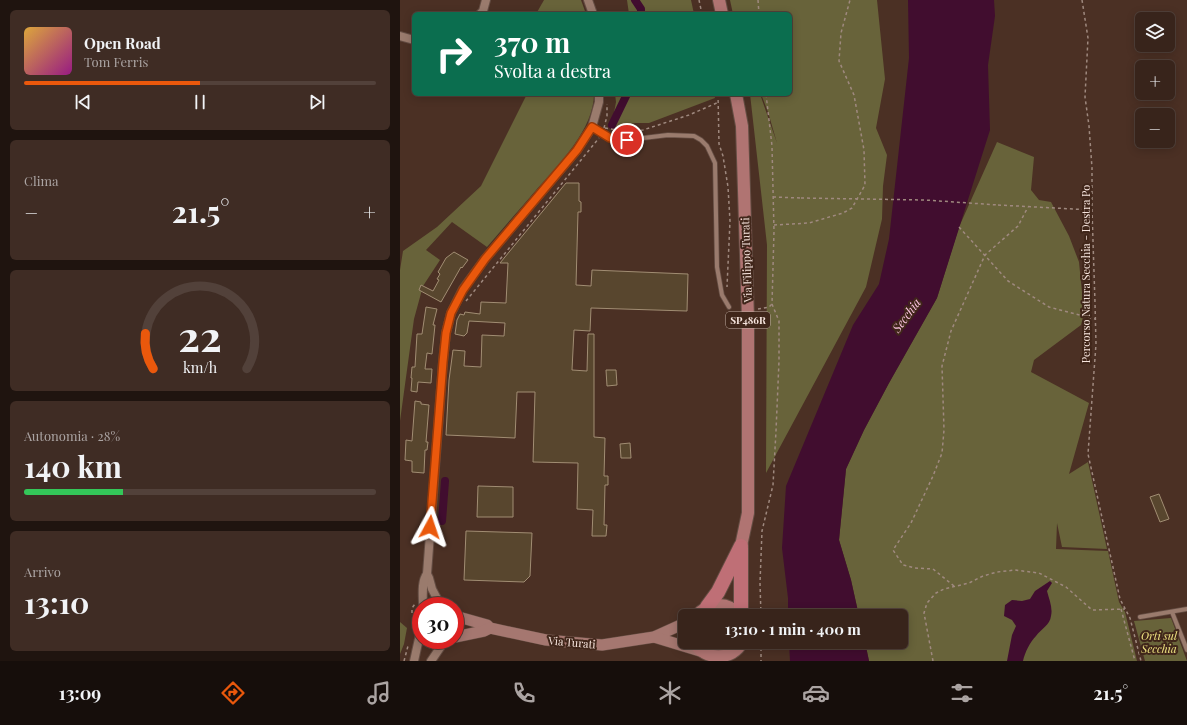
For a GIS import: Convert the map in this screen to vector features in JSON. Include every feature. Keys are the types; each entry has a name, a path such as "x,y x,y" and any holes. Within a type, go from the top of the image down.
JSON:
{"highway":[{"name":"SP486R","path":"704,609 718,592 741,546"},
{"name":"SP486R","path":"740,609 741,546"}],"main road":[{"path":"719,0 722,12"},
{"name":"Via Filippo Turati","path":"736,96 742,126 748,319 748,512 741,546"},
{"name":"SP486R","path":"706,609 714,605 722,605 732,609"},
{"path":"704,652 719,658 727,656 735,652 737,649"},
{"path":"736,661 739,649"}],"street":[{"path":"481,12 486,0"},
{"path":"588,0 591,12"},
{"path":"400,36 412,39"},
{"path":"421,597 426,574 446,333 451,313 463,290 485,259 577,150 592,127 599,102 599,96"},
{"path":"426,574 436,597"},
{"name":"Via Turati","path":"464,619 487,625 490,628 546,640 602,645 654,637"},
{"path":"654,637 678,626"},
{"name":"Via Turati","path":"464,634 484,631 490,628"},
{"path":"654,637 704,652"},
{"path":"414,661 418,649"},
{"path":"431,661 440,649"}],"lane":[{"path":"592,127 610,138 627,140 668,135 694,136 707,146 715,163 717,267 722,295 729,307"},
{"path":"1140,617 1187,609"},
{"path":"1172,612 1187,650"}],"path":[{"path":"699,0 702,12"},
{"path":"758,0 759,12"},
{"path":"774,225 809,223 843,213 852,208 865,185 864,150 854,95 839,61 841,33 850,0"},
{"name":"Percorso Natura Secchia - Destra Po","path":"1082,0 1088,38 1086,97 1090,126 1092,161 1096,344 1088,454 1120,599 1130,618 1141,661"},
{"path":"718,96 719,144 723,156 728,187 730,221 727,289"},
{"path":"761,609 762,531 773,485 777,424 779,321 772,304 774,225 772,146 766,96"},
{"path":"608,104 604,127 630,132 643,130 689,115 719,102"},
{"path":"463,305 602,134"},
{"path":"773,197 917,200 1092,210"},
{"path":"954,586 934,569 915,568 903,565 893,550 911,523 942,453 944,430 942,366 952,331 985,255 1018,226 1028,206"},
{"path":"959,227 1008,281 1049,307 1095,319"},
{"path":"754,310 769,307 772,304"},
{"path":"933,661 924,612 927,603 936,593 954,586 969,583 983,576 997,572 1015,570 1039,573 1066,587 1092,610 1125,609"},
{"path":"1121,609 1135,661"},
{"path":"404,661 410,642"},
{"path":"761,649 761,661"}],"green space":[{"path":"544,0 581,0 585,12 537,12"},
{"path":"627,0 691,0 694,12 629,12"},
{"path":"730,0 877,0 885,79 876,128 887,155 883,186 882,219 866,287 766,473 767,245 750,96 761,96 777,143 762,96 792,96 792,12 733,12"},
{"path":"526,96 594,96 588,120 574,145 487,247 452,222 426,250 440,260 423,286 414,319 400,421 400,270 403,251 437,227 481,186"},
{"path":"615,96 714,96 715,98 649,123 635,123 611,129 616,102"},
{"path":"997,142 1034,157 1031,190 1039,200 1051,202 1069,236 1079,262 1084,313 1081,325 1034,360 1031,372 1089,403 1069,474 1088,462 1107,549 1062,547 1057,523 1056,549 1108,551 1119,602 1125,612 1137,661 869,661 866,649 908,649 908,609 857,609 851,580 839,540 846,469 864,430 889,383 937,298 959,227"},
{"name":"Orti sul Secchia","path":"1171,618 1187,661 1145,661 1134,621"},
{"path":"400,622 407,628 404,644 400,654"}],"water":[{"name":"Secchia","path":"908,0 994,0 995,16 988,65 990,130 937,298 889,383 864,430 846,469 839,540 851,580 857,609 788,609 782,548 786,486 853,325 879,284 889,239 909,58"},
{"path":"1050,581 1052,583 1047,591 1052,610 1049,622 1032,641 1026,651 1023,661 1007,661 1012,635 1016,626 1012,620 1004,616 1005,605 1012,600 1022,601 1030,599 1035,591"},
{"path":"789,649 866,649 869,661 790,661"}],"building":[{"path":"566,183 579,183 579,201 581,202 581,212 578,212 576,285 591,286 592,270 688,274 687,311 591,308 590,331 574,330 572,370 587,371 588,334 594,334 594,437 605,438 604,476 608,476 608,485 605,485 604,525 607,525 606,536 592,536 593,510 577,509 578,463 533,462 535,392 517,392 515,438 446,435 449,380 453,350 465,351 464,366 481,367 482,335 504,336 505,323 469,321 467,333 464,336 455,334 457,320 460,314 464,315 465,312 480,314 481,302 506,303 508,263 500,263"},
{"path":"454,252 468,260 462,268 461,267 441,302 419,290 421,285 433,291 439,280 437,279 440,274 438,272 446,258"},
{"path":"426,307 437,309 433,325 435,325 432,354 427,353 425,369 432,369 431,383 418,382 417,392 411,391 412,367 415,367 417,334 422,334"},
{"path":"606,370 616,370 617,385 607,386"},
{"path":"415,401 421,402 421,404 429,405 426,442 428,442 427,450 425,450 424,473 412,472 412,461 405,460 406,440 412,441"},
{"path":"630,443 631,458 621,458 620,444"},
{"path":"478,486 513,487 513,517 477,517"},
{"path":"1159,494 1169,519 1160,522 1150,497"},
{"path":"466,531 532,533 530,576 524,582 464,580"}],"waterway":[{"path":"635,0 641,9 641,12"},
{"path":"612,125 626,96"},
{"path":"442,521 445,481"}],"route":[{"path":"430,527 443,362 446,333 451,313 463,290 485,259 577,150 592,127 610,138 627,140"}]}
